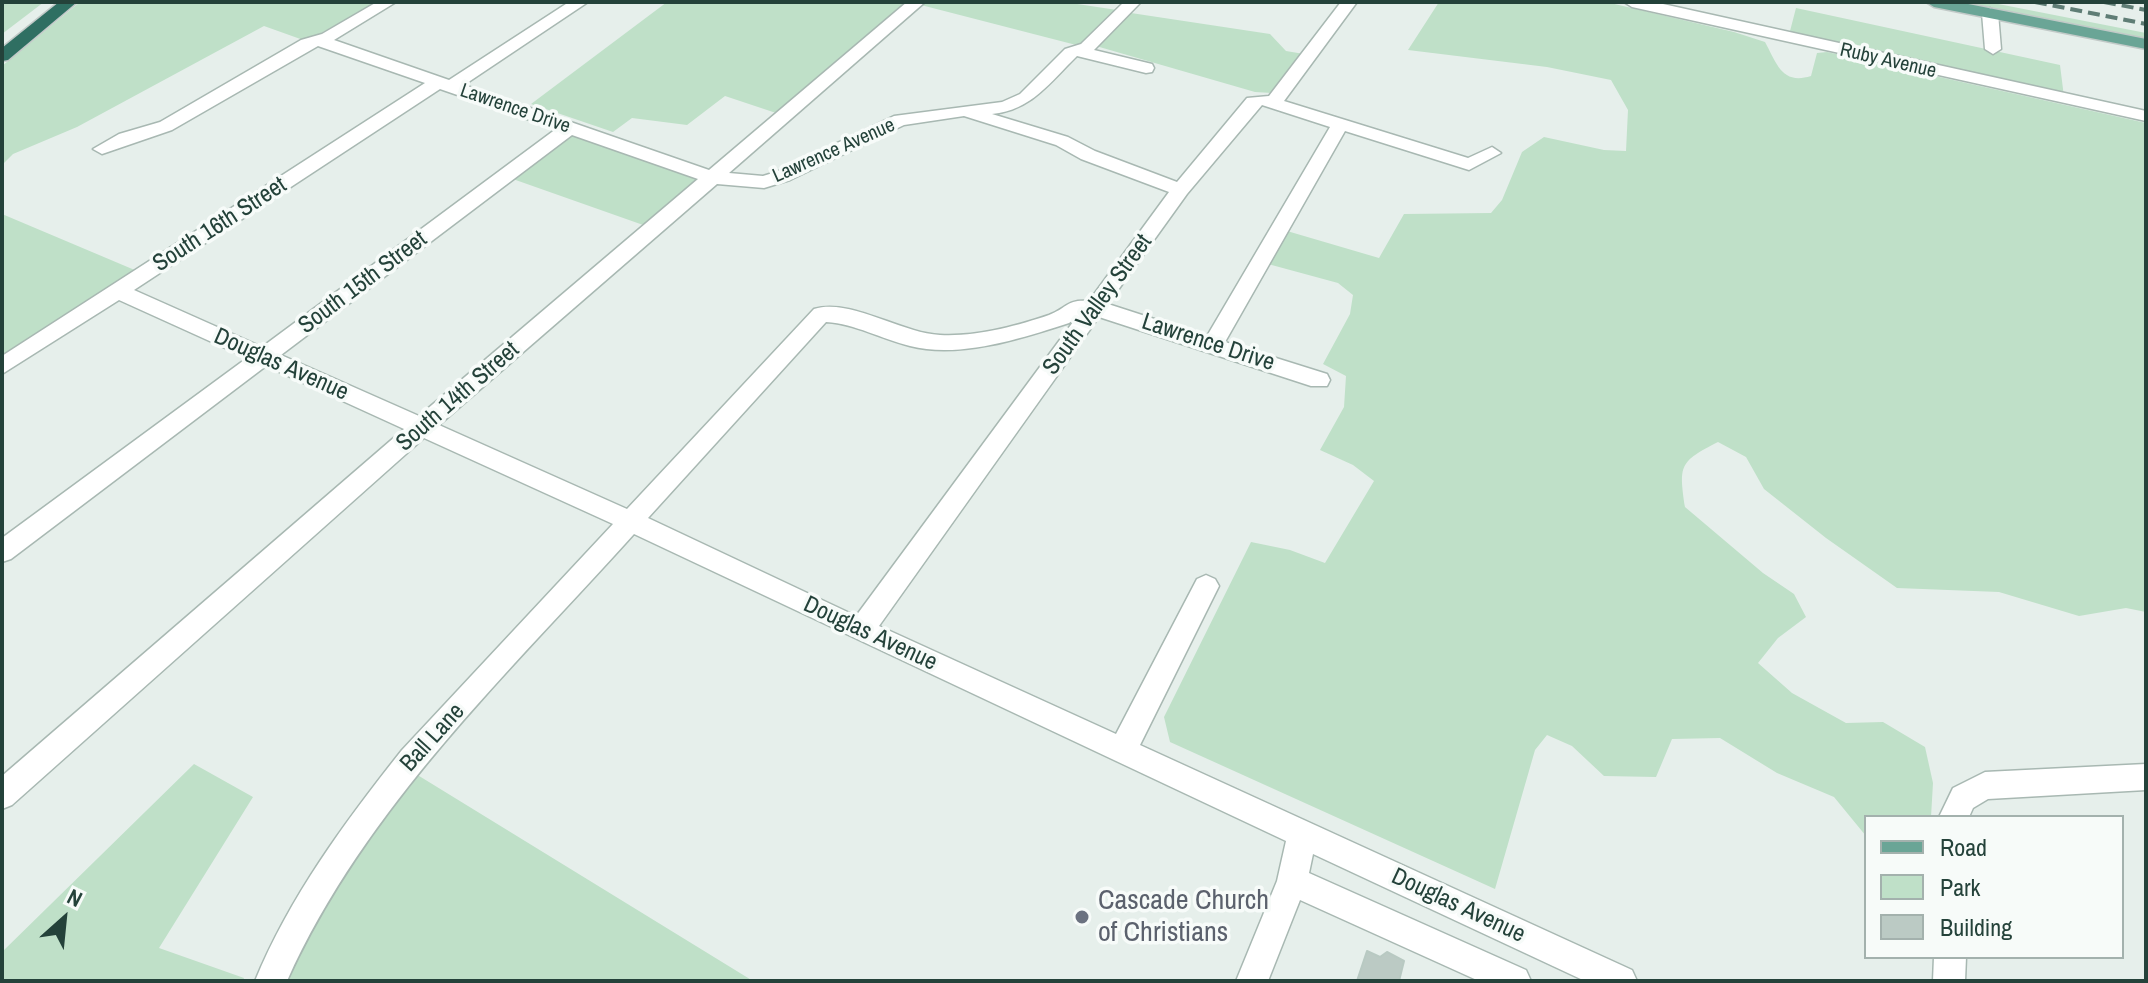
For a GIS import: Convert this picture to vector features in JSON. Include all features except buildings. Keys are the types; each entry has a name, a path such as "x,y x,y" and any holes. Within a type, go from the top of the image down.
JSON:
{"highway":[{"path":"2,44 54,2"},
{"path":"2,56 69,2"}],"main road":[{"path":"1934,2 2146,44"}],"street":[{"path":"102,149 125,138 166,126 388,2"},
{"name":"South 16th Street","path":"2,366 580,2"},
{"name":"South 14th Street","path":"2,795 420,428 917,2"},
{"path":"1080,52 1133,2"},
{"name":"South Valley Street","path":"861,630 1180,190 1253,102 1263,100 1273,103 1349,2"},
{"name":"Ruby Avenue","path":"1632,2 2146,116"},
{"path":"1990,13 1993,49"},
{"name":"Lawrence Drive","path":"318,40 713,178"},
{"path":"965,111 1017,103 1071,53 1080,52 1146,68"},
{"path":"1273,103 1469,164 1492,153"},
{"name":"Lawrence Avenue","path":"713,178 764,182 783,176 900,120 965,111 1062,141 1088,155 1180,190"},
{"path":"1213,344 1341,123"},
{"name":"South 15th Street","path":"2,552 569,128"},
{"name":"Douglas Avenue","path":"118,291 631,521 1122,752 1621,981"},
{"name":"Ball Lane","path":"271,981 283,952 350,838 412,759 821,314 846,316 914,340 944,343 1016,333 1062,318 1076,307 1096,308"},
{"name":"Lawrence Drive","path":"1096,308 1319,380"},
{"path":"1122,752 1206,586"},
{"path":"1955,815 1963,798 1985,786 2146,777"},
{"path":"1252,981 1292,881 1302,834"},
{"path":"1292,881 1515,981"},
{"path":"1949,981 1950,959"}],"green space":[{"path":"2,2 44,2 2,34"},
{"path":"80,2 379,2 306,41 264,26 77,127 13,154 2,165 2,66"},
{"path":"667,2 910,2 779,114 725,96 687,125 632,118 613,132 531,104"},
{"path":"925,2 1064,2 1117,10 1080,46 921,5"},
{"path":"1439,2 1606,2 1765,42 1777,65 1793,78 1811,76 1817,53 1827,52 2146,123 2146,612 2126,608 2079,616 1999,592 1897,588 1764,489 1746,457 1718,442 1689,460 1685,466 1682,482 1685,507 1763,573 1794,594 1806,617 1778,638 1758,663 1792,693 1846,723 1883,722 1925,747 1933,783 1931,815 1864,815 1864,834 1834,797 1777,773 1720,738 1672,739 1656,777 1604,776 1572,746 1547,735 1535,750 1495,889 1170,742 1164,717 1251,542 1290,550 1325,563 1374,481 1353,465 1320,450 1344,407 1346,376 1323,364 1350,314 1353,295 1338,283 1268,264 1287,231 1379,258 1404,214 1491,213 1502,200 1522,152 1544,137 1604,150 1626,151 1628,110 1611,80 1547,67 1408,50"},
{"path":"1955,2 1988,2 2146,33 2146,40"},
{"path":"1796,8 2060,65 2064,97 1789,35"},
{"path":"1131,13 1270,34 1286,51 1304,54 1272,93 1255,92 1096,46"},
{"path":"572,135 698,179 646,226 510,178"},
{"path":"2,214 137,271 2,360"},
{"path":"194,764 253,797 159,948 244,978 243,981 2,981 2,952"},
{"path":"411,771 753,981 278,981"}],"railway":[{"path":"2035,2 2146,24"},
{"path":"2104,2 2146,10"}],"place":[{"name":"Cascade Church of Christians","path":"1082,917"}]}
